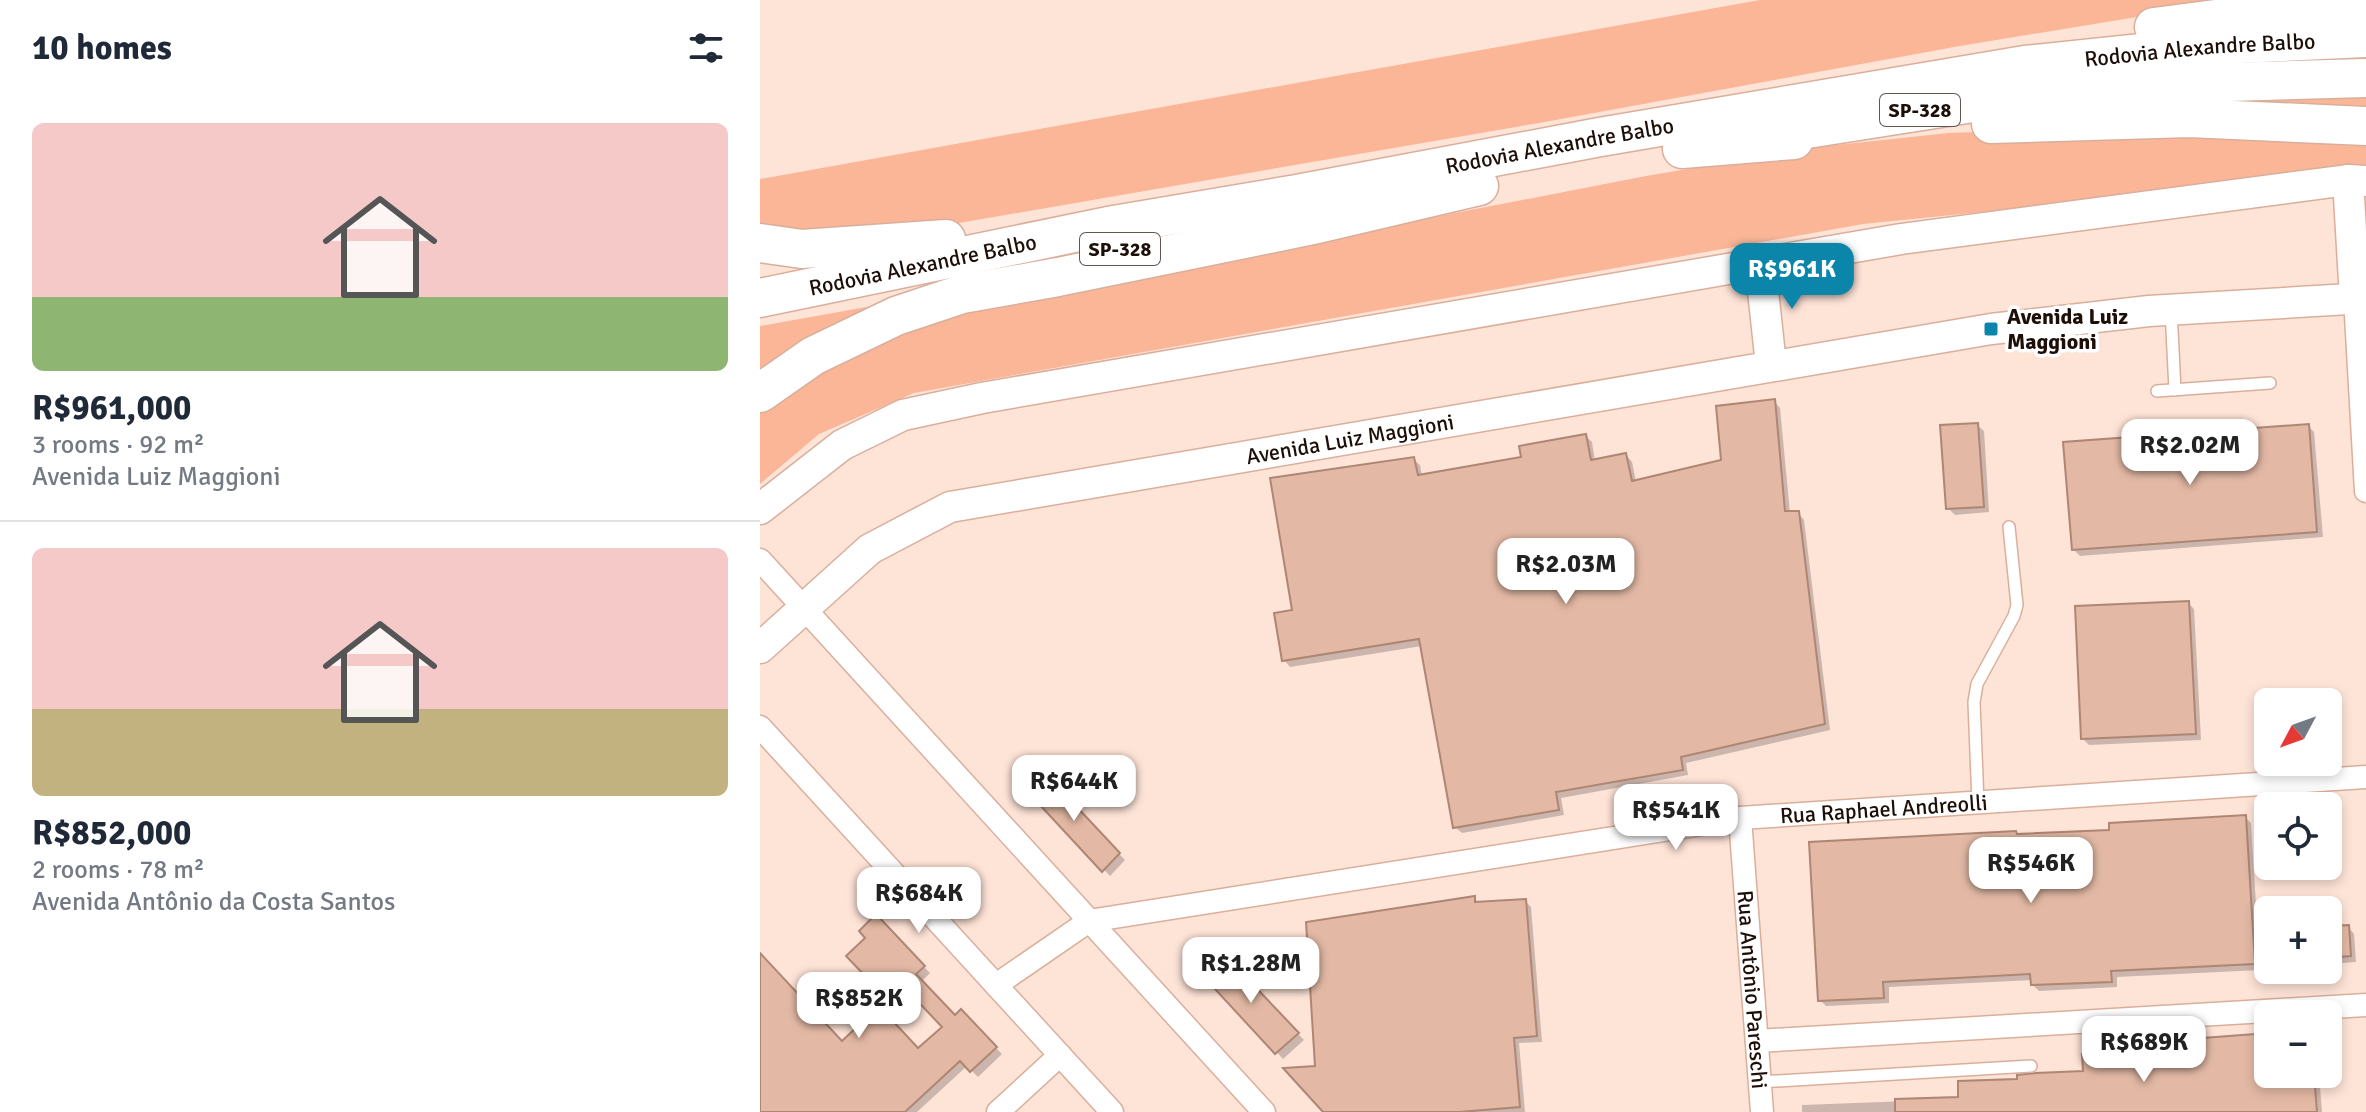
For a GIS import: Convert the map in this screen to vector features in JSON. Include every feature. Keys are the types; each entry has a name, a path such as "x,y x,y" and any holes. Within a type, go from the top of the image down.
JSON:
{"highway":[{"path":"1770,108 2120,32 2263,12 2366,5"},
{"name":"Rodovia Alexandre Balbo","path":"760,300 1108,226 2025,65 2132,52 2366,38"},
{"name":"Rodovia Alexandre Balbo","path":"760,300 1002,269 1682,149 2005,98 2194,83 2366,78"},
{"path":"1682,149 2027,121 2189,118 2366,126"},
{"path":"760,393 813,356 896,316 962,294 1298,228 1479,186"},
{"path":"760,243 802,249 1108,226"}],"street":[{"path":"760,509 842,445 903,415 1901,239 2357,180 2366,491"},
{"path":"1760,263 1771,365"},
{"name":"Avenida Luiz Maggioni","path":"760,648 870,549 950,507 1991,329 2171,309 2360,298"},
{"path":"760,560 1264,1112"},
{"path":"760,727 1112,1112"},
{"name":"Rua Raphael Andreolli","path":"996,985 1089,921 1740,818 2366,777"},
{"name":"Rua Antônio Pareschi","path":"1740,818 1762,1112"},
{"path":"1757,1041 2366,1005"},
{"path":"998,1112 1060,1055"}],"lane":[{"path":"2171,309 2175,390"},
{"path":"2157,391 2270,383"},
{"path":"1978,803 1974,702 1977,684 2017,605 2009,527"},
{"path":"1760,1082 2031,1066"}],"shaded area":[{"path":"1760,0 2309,0 2167,12 1960,46 1550,121 907,232 760,234 760,179"},
{"path":"2366,98 2366,113 2205,100"},
{"path":"2050,129 2366,135 2366,173 1863,224 914,393 819,434 760,484 760,403 883,329 1264,250 1646,176 1817,147 1949,133"},
{"path":"900,301 760,384 760,326"}],"building":[{"path":"1775,399 1785,511 1799,511 1825,724 1681,757 1683,770 1556,792 1559,810 1453,828 1419,639 1282,661 1274,613 1292,610 1270,478 1414,457 1418,475 1521,457 1519,446 1586,434 1591,460 1626,453 1632,481 1721,460 1716,406"},
{"path":"1978,423 1984,507 1946,509 1940,425"},
{"path":"2309,424 2317,532 2072,550 2063,442"},
{"path":"2189,601 2196,734 2081,739 2075,606"},
{"path":"1046,774 1120,853 1102,872 1027,791"},
{"path":"2246,815 2254,964 2111,971 2112,982 2031,985 2030,974 1883,982 1884,998 1818,1001 1809,842 2016,831 2017,834 2109,830 2109,823"},
{"path":"1475,896 1475,902 1526,899 1537,1036 1514,1038 1520,1107 1459,1112 1323,1112 1283,1068 1315,1066 1306,922"},
{"path":"876,914 925,966 916,974 955,1015 961,1009 997,1047 970,1072 960,1061 905,1112 760,1112 760,953 842,1041 879,1006 918,1048 942,1027 907,990 892,1004 846,956 865,938 859,931"},
{"path":"2342,925 2349,925 2351,956 2342,957"},
{"path":"1225,955 1299,1033 1275,1054 1203,976"},
{"path":"2254,1034 2254,1088 2315,1088 2317,1112 1895,1112 1895,1099 1958,1097 1958,1081 2017,1079 2017,1075 2083,1071 2082,1054 2164,1051 2163,1041"}],"place":[{"name":"Avenida Luiz Maggioni","path":"1991,329"}]}
